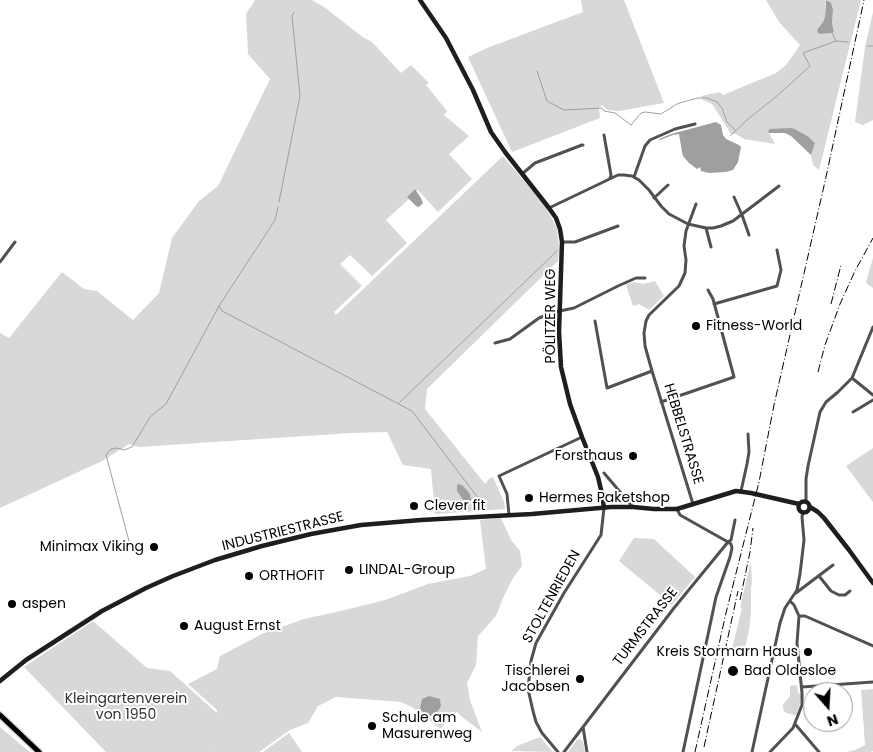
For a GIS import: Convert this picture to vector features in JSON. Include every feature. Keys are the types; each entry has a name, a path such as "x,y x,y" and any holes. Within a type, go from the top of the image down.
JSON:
{"main road":[{"name":"PÖLITZER WEG","path":"420,0 446,38 473,90 491,132 549,208 558,223 562,242 561,367 570,404 598,477 604,508"},
{"path":"604,508 677,509 736,491 799,504 806,501 810,507 824,518 873,583"},
{"path":"799,504 802,512 807,512 810,507"},
{"name":"INDUSTRIESTRASSE","path":"0,681 47,646 102,611 130,596 173,576 265,545 361,525 604,508"},
{"path":"0,715 40,752"}],"street":[{"path":"634,177 645,146 650,140 695,124"},
{"path":"604,135 611,175 610,179"},
{"path":"522,174 535,163 582,145 584,146"},
{"path":"549,208 618,175 624,175 639,180 669,214 688,224 706,228 720,226 733,221 779,186"},
{"path":"654,198 668,185"},
{"path":"734,197 749,235"},
{"name":"HEBBELSTRASSE","path":"693,504 645,346 644,326 649,315 679,286 685,273 684,246 686,232 696,204"},
{"path":"562,242 575,242 618,226"},
{"path":"706,228 711,247"},
{"path":"0,262 15,242"},
{"path":"714,304 778,286 781,270 777,250"},
{"path":"495,343 510,339 539,318 574,308 636,278 645,278"},
{"path":"661,402 734,377 714,304 708,290"},
{"name":"HEBBELSTRASSE","path":"595,321 607,388 652,371"},
{"path":"806,501 806,478 820,412 826,402 852,378 873,328"},
{"path":"852,378 873,396"},
{"path":"853,412 873,400"},
{"path":"741,491 749,452 748,434"},
{"path":"509,515 507,494 499,476 582,437"},
{"path":"604,473 633,507"},
{"name":"STOLTENRIEDEN","path":"558,752 542,733 536,722 528,689 531,661 536,643 600,534 604,508"},
{"path":"677,509 680,515 728,542 732,548 716,597 683,752"},
{"path":"752,752 780,623 785,608 795,593 800,574 804,540 802,512"},
{"name":"TURMSTRASSE","path":"564,752 674,608 731,540 735,520"},
{"path":"795,593 833,565"},
{"path":"819,576 831,591 839,595 845,595 850,591"},
{"path":"770,752 795,724 802,705 797,643 799,616 790,601"},
{"path":"799,616 805,616 873,646"},
{"path":"802,687 873,682"},
{"path":"795,724 819,752"},
{"path":"584,727 587,752"}],"green space":[{"path":"255,0 312,0 324,7 364,38 371,41 401,73 411,65 429,83 426,85 447,111 444,115 469,136 449,154 472,179 438,212 415,189 408,196 409,199 386,220 407,243 372,276 350,255 340,264 362,286 334,312 336,315 503,156 547,208 557,229 558,261 427,389 425,409 485,484 493,477 504,502 505,509 435,514 431,469 403,465 387,432 139,447 129,444 102,461 0,508 0,333 9,338 62,272 84,289 97,291 133,320 159,293 172,238 199,201 218,186 270,79 248,54 246,14"},
{"path":"581,0 624,0 664,103 619,111 608,110 602,105 599,108 600,118 512,152 468,57 583,12"},
{"path":"766,0 861,0 819,170 813,165 811,155 815,143 809,137 795,129 770,129 768,131 775,144 744,139 736,134 731,134 712,104 703,100 701,96 720,92 723,95 776,73 786,65 800,45 779,22","holes":["825,2 833,10 832,23 834,30 832,33 821,34 817,31 825,17"]},
{"path":"873,12 873,120 863,125 855,122 865,47"},
{"path":"873,258 873,288 866,282"},
{"path":"655,281 664,296 649,310 639,304 633,306 626,285 633,282 643,284"},
{"path":"873,448 873,502 846,466"},
{"name":"Kleingartenverein von 1950","path":"501,518 511,540 520,551 522,566 513,578 496,616 478,636 476,665 467,683 470,700 482,732 457,712 450,716 441,729 412,707 401,702 336,697 318,706 308,723 290,730 259,752 106,752 24,667 93,621 147,668 170,671 217,713 217,710 188,684 217,669 220,656 262,634 304,619 385,600 428,584 470,576 486,569 480,520"},
{"path":"634,538 654,539 695,577 672,605 619,561"},
{"path":"751,563 751,613 744,652 732,649"},
{"path":"797,685 798,693 801,694 800,705 796,715 794,715 784,711 783,704 790,696 790,686"},
{"path":"873,689 873,751 846,752 865,745 861,690"},
{"path":"0,727 21,745 30,752 0,752"},
{"path":"289,733 302,752 263,752"},
{"path":"540,737 553,752 511,751 517,746"},
{"path":"577,740 583,742 585,752 568,752"}],"shaded area":[{"path":"826,1 831,3 833,10 832,23 834,32 821,34 817,30 825,17"},
{"path":"716,122 721,125 726,139 741,147 738,162 733,170 709,173 701,171 700,167 697,169 683,156 679,134 659,139 671,134"},
{"path":"791,128 809,137 815,143 811,155 791,136 785,133 769,133 768,131 770,129"},
{"path":"415,189 423,203 419,207 407,197"},
{"path":"459,484 470,494 471,500 464,501 457,491 457,485"},
{"path":"429,696 440,699 441,706 438,711 430,716 423,713 420,708 422,699"}],"waterway":[{"path":"279,202 300,96 292,16 294,12"},
{"path":"832,33 836,41"},
{"path":"730,136 810,66 803,53 836,41 848,42"},
{"path":"868,46 873,46"},
{"path":"537,71 547,101 564,110 602,108 604,111 615,113 631,125 641,113 661,114 677,104 698,98 707,98 717,102 722,108 727,122 736,131"},
{"path":"278,207 275,220 219,306 222,311 412,411 485,507"},
{"path":"399,403 557,251"},
{"path":"130,545 106,455 111,449 124,450 132,447 150,417 166,404 219,306"}],"railway":[{"path":"695,752 726,613 759,482 774,405 864,0"},
{"path":"818,372 825,345 840,304 873,238"},
{"path":"831,304 841,265"},
{"path":"740,600 753,528"},
{"path":"704,747 738,591"}],"place":[{"name":"Fitness-World","path":"696,326"},
{"name":"Forsthaus","path":"633,456"},
{"name":"Hermes Paketshop","path":"529,498"},
{"name":"Clever fit","path":"414,506"},
{"name":"Minimax Viking","path":"154,547"},
{"name":"LINDAL-Group","path":"349,570"},
{"name":"ORTHOFIT","path":"249,576"},
{"name":"aspen","path":"12,604"},
{"name":"August Ernst","path":"184,626"},
{"name":"Kreis Stormarn Haus","path":"808,652"},
{"name":"Bad Oldesloe","path":"733,671"},
{"name":"Tischlerei Jacobsen","path":"580,679"},
{"name":"Schule am Masurenweg","path":"372,726"}]}
